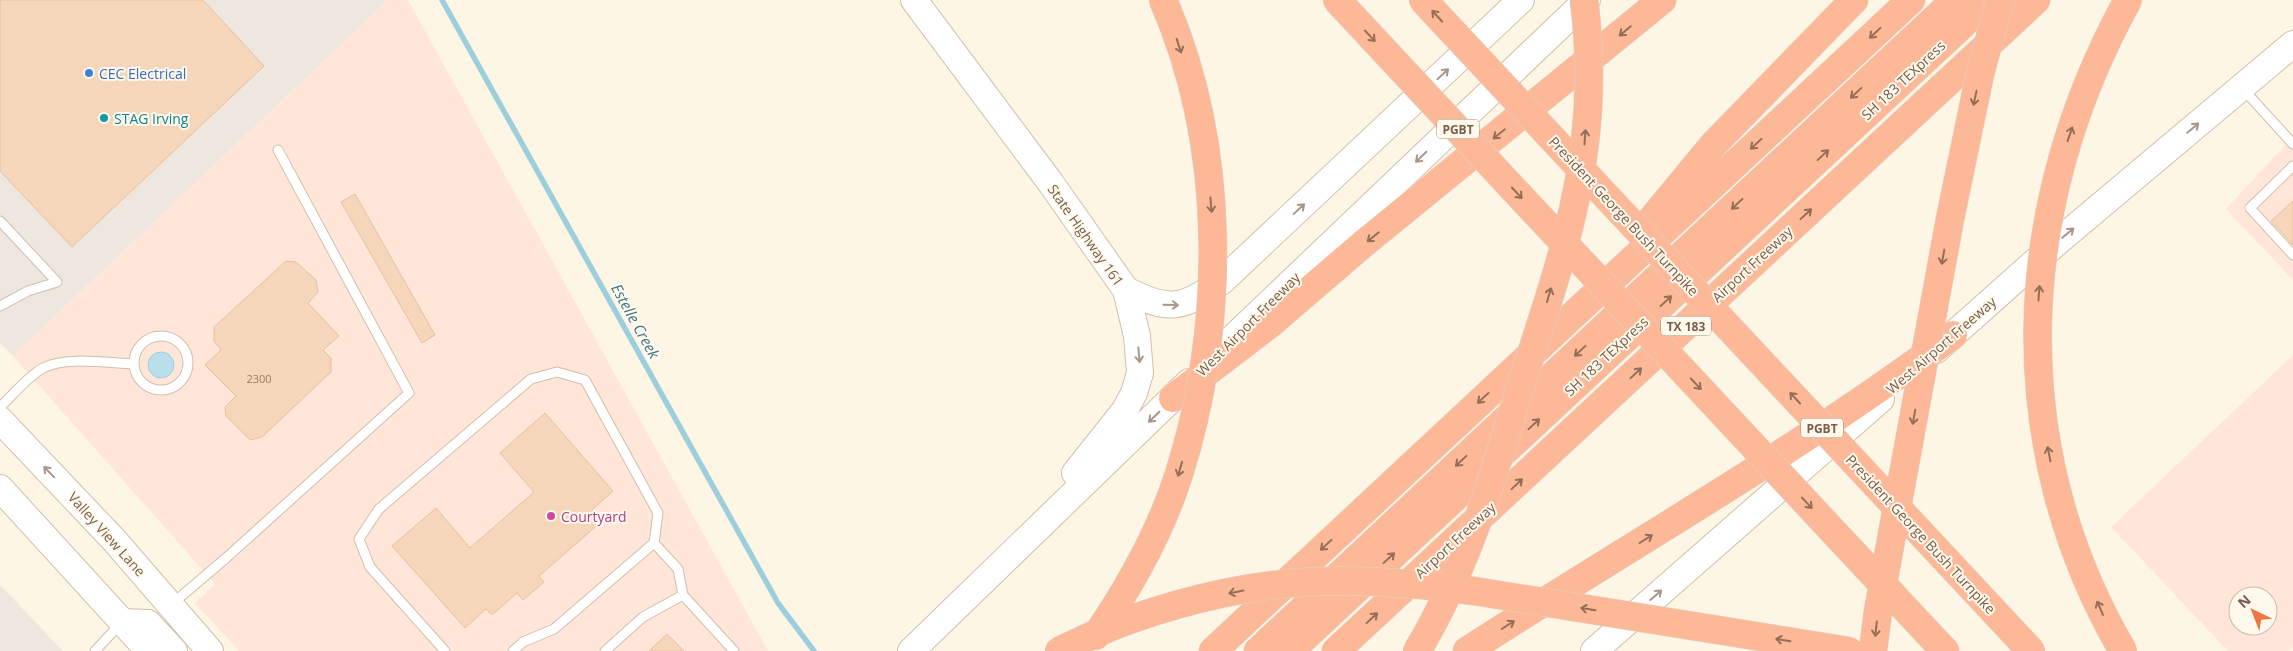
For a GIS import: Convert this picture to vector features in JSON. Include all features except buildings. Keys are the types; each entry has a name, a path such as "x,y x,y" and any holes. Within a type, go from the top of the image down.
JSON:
{"highway":[{"path":"1085,651 1113,611 1146,551 1178,476 1197,409 1210,326 1213,256 1206,160 1198,113 1184,60 1163,0"},
{"name":"PGBT","path":"1337,0 1945,651"},
{"name":"President George Bush Turnpike","path":"1423,0 2031,651"},
{"path":"1417,651 1451,590 1469,546 1500,454 1573,211 1584,149 1588,88 1586,0"},
{"path":"1173,398 1270,324 1363,244 1662,0"},
{"path":"1578,308 1714,144 1854,0"},
{"path":"1213,651 1578,308 1911,0"},
{"name":"SH 183 TEXpress","path":"1258,651 1955,0"},
{"name":"SH 183 TEXpress","path":"1290,651 1989,0"},
{"path":"1874,651 1878,610 1950,219 1980,74 2000,0"},
{"name":"Airport Freeway","path":"1336,651 2036,0"},
{"path":"2123,651 2105,620 2077,557 2058,498 2047,441 2040,384 2038,316 2042,249 2067,140 2084,90 2110,32 2128,0"},
{"path":"1467,651 1772,460 1907,370 1953,335"},
{"path":"1059,651 1120,623 1181,604 1289,583 1344,580 1412,583 1474,591 1849,651"}],"main road":[{"name":"State Highway 161","path":"914,0 1050,182 1126,290 1140,355 1140,373 1134,393 1112,429 987,579"},
{"path":"1126,290 1160,304 1178,306 1199,297 1222,281 1521,0"},
{"name":"West Airport Freeway","path":"911,651 1173,398 1258,312 1586,0"},
{"name":"West Airport Freeway","path":"1594,651 2055,244 2293,44"},
{"name":"Valley View Lane","path":"0,420 114,540 210,651"},
{"path":"0,488 148,651"},
{"path":"122,622 148,623 174,651"}],"lane":[{"path":"2241,87 2293,144"},
{"path":"171,605 409,393 278,150"},
{"path":"2293,166 2250,208 2293,255"},
{"path":"0,221 57,282 28,291 0,306"},
{"path":"158,337 176,341 187,354 188,364 183,378 176,386 159,390 150,388 142,382 136,374 134,364 141,346 158,337"},
{"path":"0,407 40,370 50,364 65,362 134,364"},
{"path":"445,651 370,566 359,539 379,509 531,379 557,372 585,380 658,513 654,543 554,629 523,642 513,651"},
{"path":"654,543 678,568 683,595 734,651"},
{"path":"605,651 643,617 683,595"},
{"path":"95,651 122,622"}],"shaded area":[{"name":"STAG Irving","path":"0,0 388,0 13,356 0,343"},
{"path":"388,0 408,0 768,651 239,651 195,603 215,584 13,356"},
{"path":"2293,137 2293,280 2226,209"},
{"path":"2293,355 2293,647 2288,651 2228,651 2111,527"},
{"path":"0,585 63,651 0,651"}],"water":[{"path":"161,352 170,356 174,365 170,374 161,378 152,374 148,365 152,356"}],"waterway":[{"name":"Estelle Creek","path":"442,0 778,603 814,651"}],"place":[{"name":"CEC Electrical","path":"89,73"},
{"name":"STAG Irving","path":"104,118"},
{"name":"Courtyard","path":"551,516"}]}
